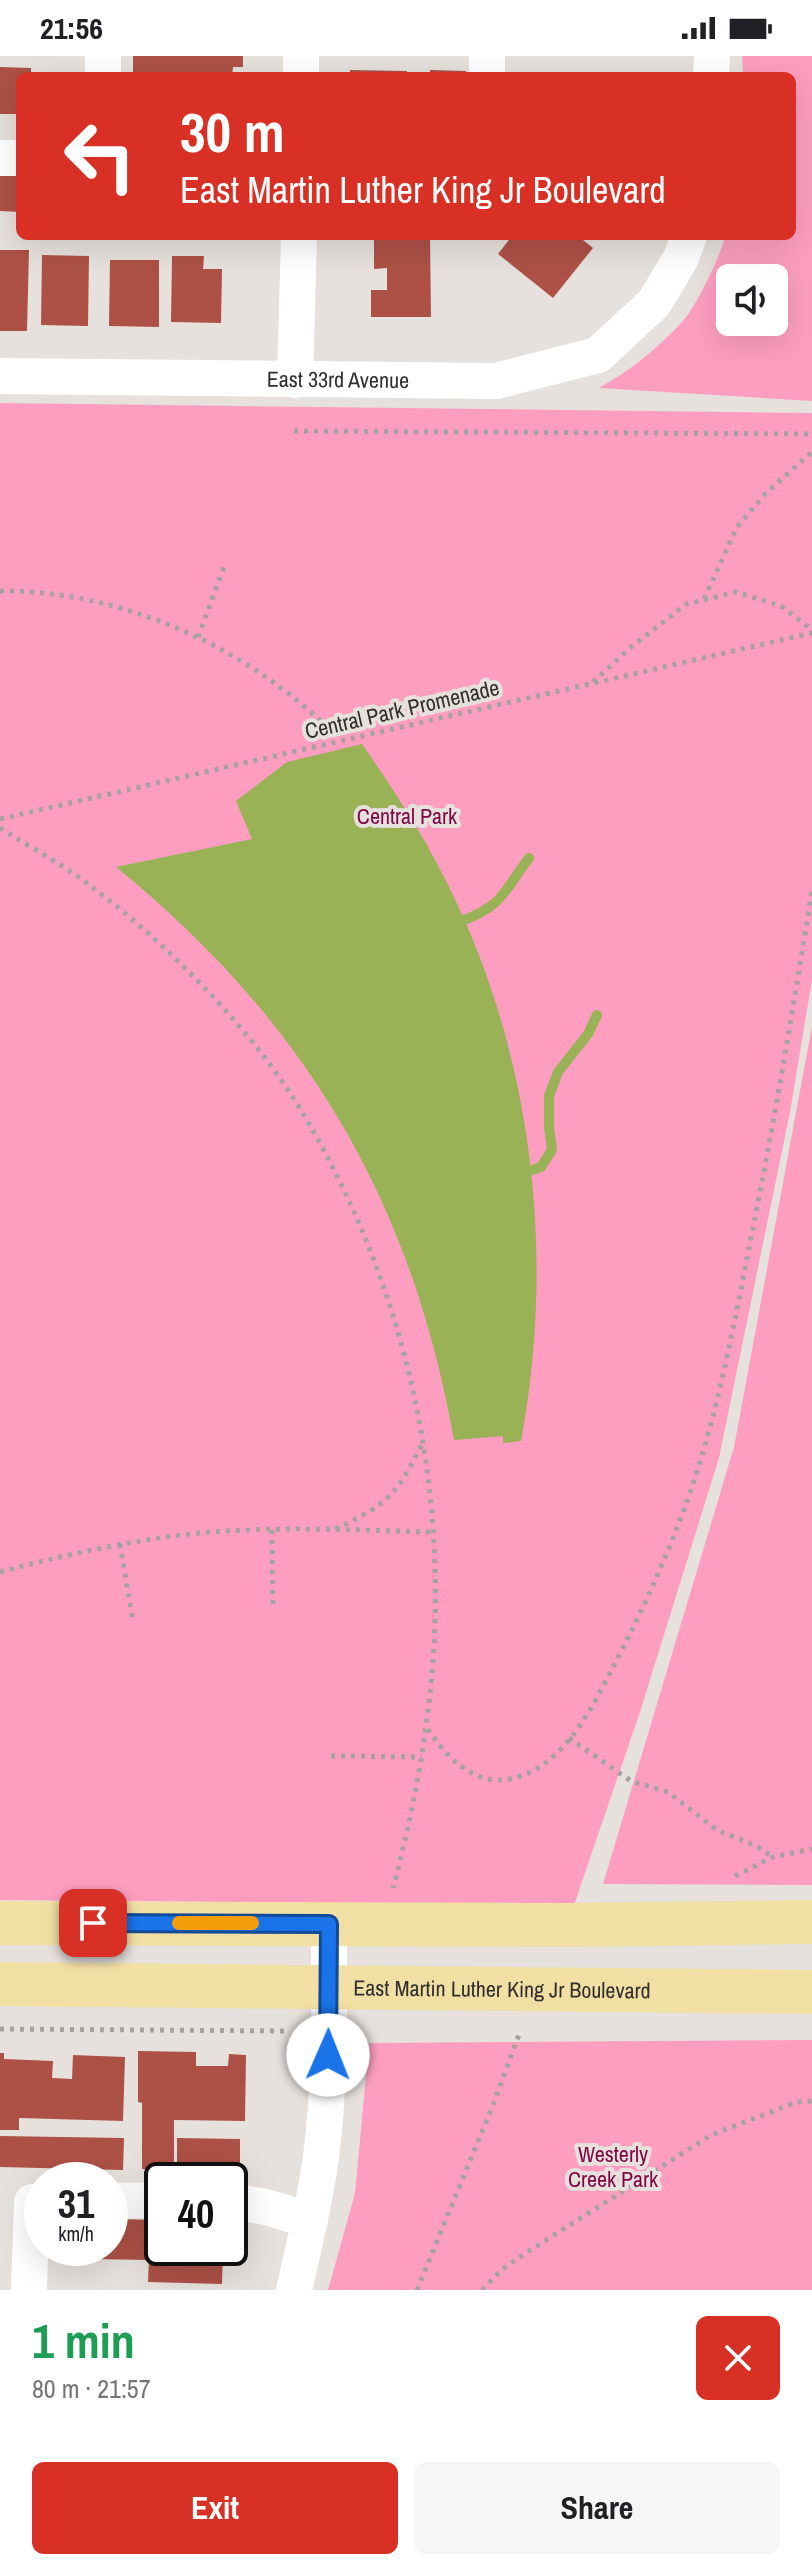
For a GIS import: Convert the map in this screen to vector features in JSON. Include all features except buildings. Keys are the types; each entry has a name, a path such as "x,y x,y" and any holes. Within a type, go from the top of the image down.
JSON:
{"main road":[{"path":"0,1923 812,1922"},
{"name":"East Martin Luther King Jr Boulevard","path":"0,1984 812,1992"}],"street":[{"path":"295,380 299,240"},
{"name":"East 33rd Avenue","path":"0,376 496,381 598,355 654,303 681,258 688,240"},
{"path":"294,2290 321,2157 328,2080 329,1924"},
{"path":"248,2204 310,2220"},
{"path":"28,2266 29,2290"}],"path":[{"path":"294,431 812,434"},
{"path":"704,600 737,527 766,493 812,452"},
{"path":"198,637 224,567"},
{"path":"0,591 53,595 106,604 198,637 260,673 323,722 340,740"},
{"path":"593,683 630,648 686,604 736,592 781,606 812,631"},
{"name":"Central Park Promenade","path":"0,819 812,631"},
{"path":"0,828 87,883 148,934 215,1001 266,1061 305,1116 388,1294 411,1375 423,1443 433,1532 435,1622 427,1728 398,1867"},
{"path":"427,1728 441,1750 460,1767 483,1778 504,1780 524,1776 542,1767 569,1738 603,1688 640,1615 695,1476 741,1293 776,1118 812,890"},
{"path":"334,1529 374,1511 404,1481 423,1443"},
{"path":"0,1572 120,1544 184,1535 334,1529 433,1532"},
{"path":"272,1530 273,1608"},
{"path":"120,1544 133,1621"},
{"path":"569,1738 631,1781 668,1792 717,1830 756,1846 773,1857"},
{"path":"331,1756 422,1757"},
{"path":"735,1876 773,1857 812,1849"},
{"path":"0,2029 290,2031"},
{"path":"417,2290 520,2032"},
{"path":"482,2290 501,2270 529,2251 711,2135 797,2102 812,2101"}],"green space":[{"path":"742,56 812,56 812,401 599,388 644,358 664,340 683,321 701,292 724,240 796,240 796,72 743,72"},
{"name":"Central Park","path":"0,403 812,413 812,980 790,1112 719,1458 640,1712 574,1905 0,1900"},
{"path":"812,1026 812,1885 603,1884 734,1447"},
{"name":"Westerly Creek Park","path":"812,2040 812,2290 328,2290 355,2193 369,2043"}],"shaded area":[{"path":"362,744 411,818 453,895 481,959 503,1026 519,1094 530,1163 536,1233 536,1303 531,1372 521,1441 503,1443 503,1436 454,1440 435,1353 410,1271 378,1194 340,1121 295,1053 243,988 183,926 116,867 252,839 236,801 287,762"}],"waterway":[{"path":"464,920 496,902 529,858"},
{"path":"529,1171 541,1167 552,1150 549,1096 558,1072 588,1034 597,1015"}],"slow traffic":[{"path":"179,1923 252,1923"}],"route":[{"path":"93,1923 329,1924 328,2055"}]}
